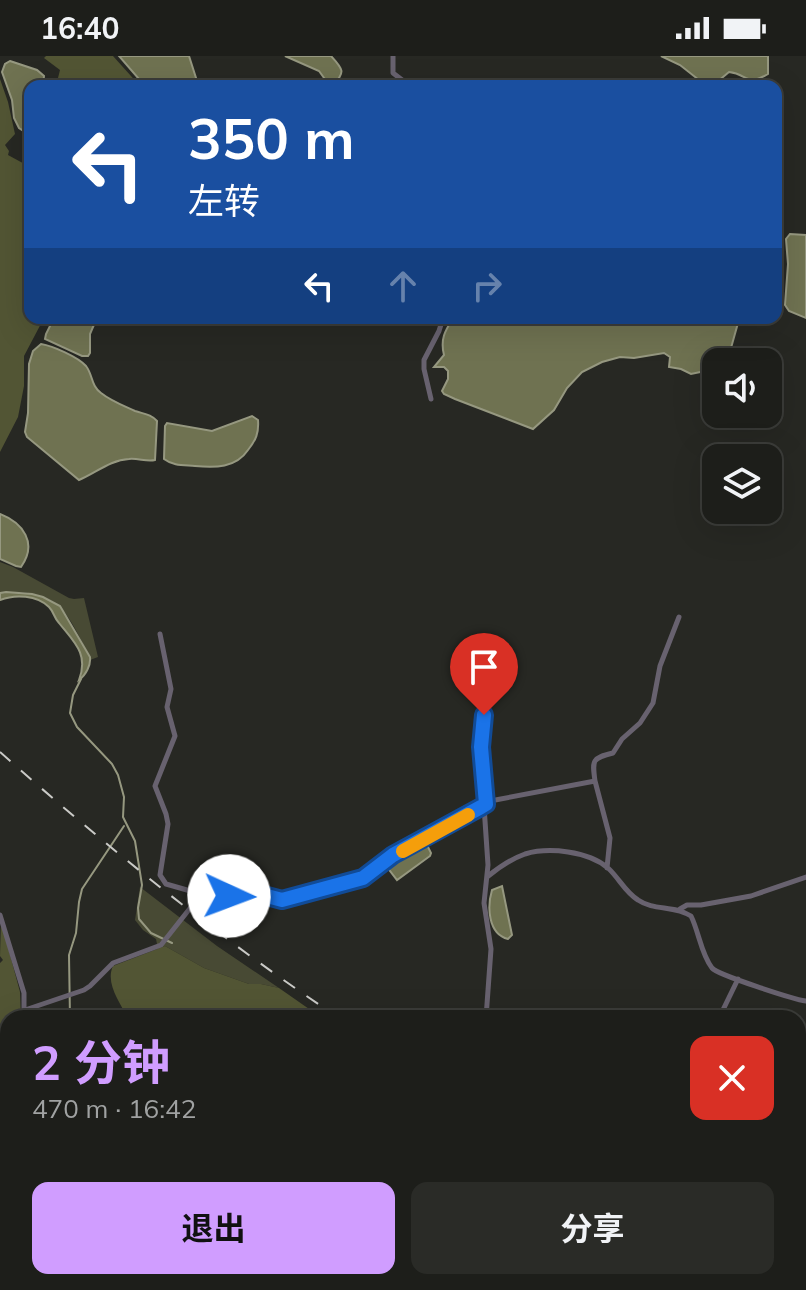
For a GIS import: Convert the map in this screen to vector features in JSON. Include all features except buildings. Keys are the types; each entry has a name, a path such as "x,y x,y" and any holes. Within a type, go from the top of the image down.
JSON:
{"street":[{"path":"393,56 393,73 402,80"},
{"path":"431,399 424,360 441,324"},
{"path":"607,868 610,838 592,765 598,757 613,753 653,703 656,679 679,617"},
{"path":"160,634 171,689 167,707 175,736 155,781 168,824 160,875 166,884 194,892 202,899"},
{"path":"487,1010 491,949 484,903 487,877 481,747 486,711 498,692"},
{"path":"0,915 20,978 25,1010 84,990 113,963 156,948 191,907 202,899 244,894 282,900 363,878 393,855 493,800 595,781"},
{"path":"487,877 523,855 553,851 578,853 607,868 638,900 651,907 679,910 692,918 706,956 716,971 806,1001"},
{"path":"679,910 687,905 751,896 806,877"},
{"path":"723,1010 738,979"}],"shaded area":[{"path":"113,56 135,80 58,80 60,70 44,58"},
{"path":"119,56 189,56 197,80 140,80"},
{"path":"285,56 331,56 340,67 341,74 337,80 326,80 319,71"},
{"path":"661,56 768,56 768,74 751,80 729,72 719,80 699,80 680,65"},
{"path":"10,61 37,70 44,76 44,80 24,80 24,131 14,118 12,100 2,72"},
{"path":"0,79 15,134 5,145 8,155 24,164 24,324 41,324 24,356 24,386 18,417 0,452"},
{"path":"790,234 806,235 806,318 789,311 785,305 786,239"},
{"path":"51,324 94,324 88,356 45,339"},
{"path":"450,324 738,324 731,348 702,348 702,372 691,374 669,367 670,357 664,353 620,357 582,372 567,388 554,410 533,429 444,394 442,391 448,371 444,367 434,367 444,355 443,344"},
{"path":"41,344 65,352 82,363 88,369 95,387 105,396 157,421 155,460 122,460 79,480 27,437 29,364 33,351"},
{"path":"252,416 258,420 255,440 243,456 231,464 203,467 175,464 164,459 167,423 212,431"},
{"path":"0,514 15,523 26,535 28,550 21,567 0,559"},
{"path":"0,562 69,598 84,598 98,657 90,660 65,613 49,599 33,594 0,593"},
{"path":"0,593 32,594 60,606 90,657 82,678 79,680 82,663 78,649 49,607 26,597 0,600"},
{"path":"426,843 430,856 397,880 387,867 388,862"},
{"path":"502,886 512,935 508,939 496,932 490,912 492,890"},
{"path":"140,887 217,946 279,988 249,984 204,968 165,946 158,949 156,939 135,920"},
{"path":"1,921 20,992 21,1010 0,1010 0,963 3,960 0,956"},
{"path":"165,946 204,968 249,984 279,988 311,1010 124,1010 112,986 113,966"}],"waterway":[{"path":"81,679 73,695 70,713 77,727 112,764 118,775 124,797 123,817 135,841 142,885 139,919 151,933 172,943"},
{"path":"70,1010 69,955 76,933 82,889 124,826"}],"railway":[{"path":"0,752 165,891 327,1010"}],"slow traffic":[{"path":"403,851 468,815"}],"route":[{"path":"229,896 244,894 282,900 363,878 393,855 486,804 481,747 484,715"}]}
